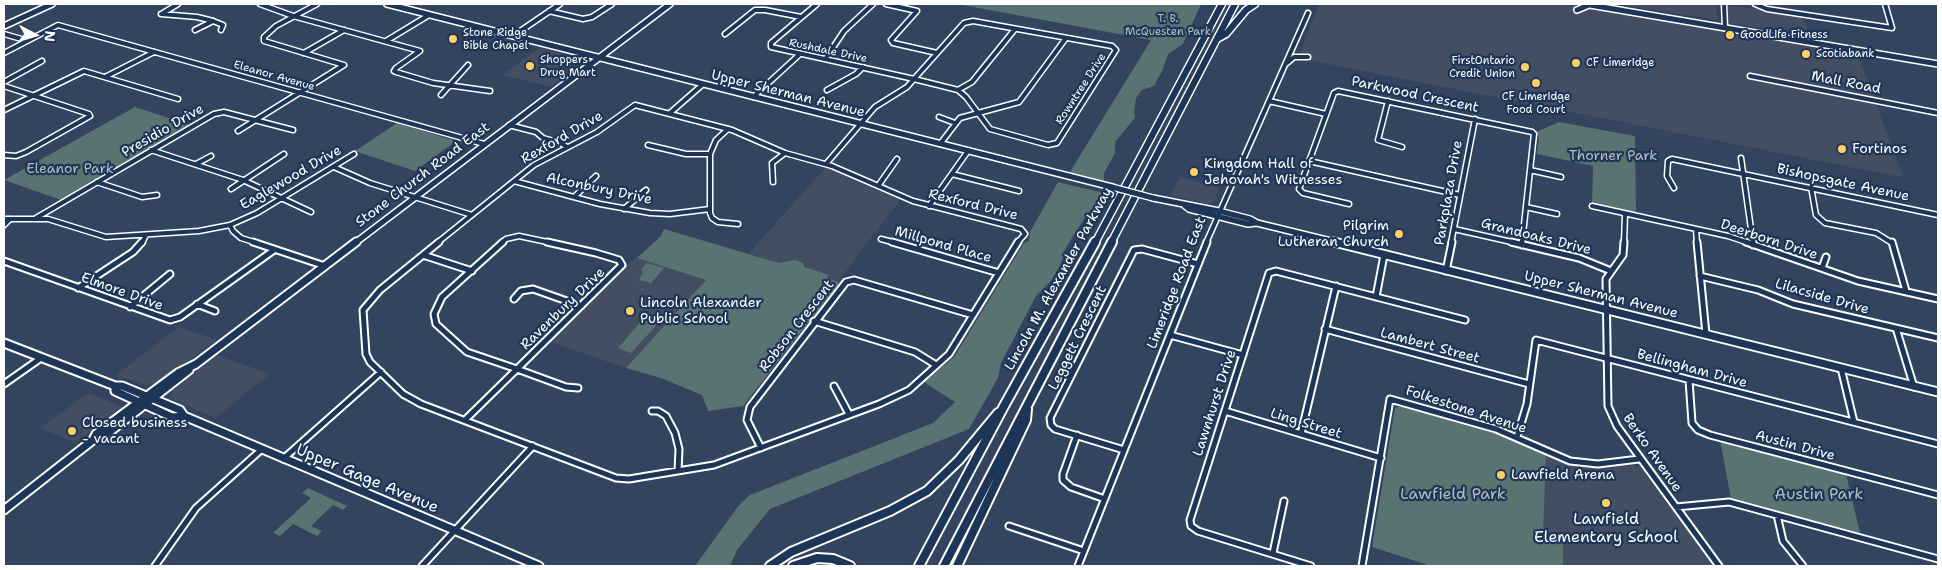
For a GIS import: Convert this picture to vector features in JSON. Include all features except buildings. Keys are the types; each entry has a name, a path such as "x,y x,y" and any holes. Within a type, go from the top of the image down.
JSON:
{"highway":[{"path":"1196,53 1196,46 1216,4"},
{"name":"Lincoln M. Alexander Parkway","path":"919,566 1004,406 1117,203 1222,4"},
{"name":"Lincoln M. Alexander Parkway","path":"944,566 1235,4"},
{"path":"1218,39 1226,34 1246,10 1255,4"},
{"path":"957,566 1026,420 1028,403"},
{"path":"770,566 791,552 890,511 927,490 959,460 987,424 1004,406"},
{"path":"793,566 817,558 833,560 850,566"}],"main road":[{"path":"4,26 52,4"},
{"name":"Upper Sherman Avenue","path":"387,4 702,85 1184,205 1188,209 1218,214 1248,224 1257,223 1938,392"},
{"name":"Stone Church Road East","path":"4,510 93,440 103,437 142,404 184,376 191,368 670,4"},
{"path":"1584,4 1938,60"},
{"path":"1605,4 1938,64"},
{"path":"1577,10 1583,6 1592,5"},
{"name":"Upper Gage Avenue","path":"4,343 115,386 122,386 180,410 184,416"},
{"name":"Upper Gage Avenue","path":"115,386 115,391 172,417 184,416 539,566"}],"street":[{"path":"178,4 161,14 197,17 213,21 224,25 222,30"},
{"path":"260,4 293,16 420,51 396,68 394,71 396,72 433,82 490,91"},
{"path":"238,132 344,65 264,41 264,37 269,32 316,4"},
{"path":"513,36 560,4"},
{"path":"549,11 579,19 588,18 612,4"},
{"name":"Rushdale Drive","path":"817,4 772,43 770,47 914,79"},
{"path":"826,58 844,31 872,4"},
{"path":"886,4 917,11 891,40 893,42 937,53"},
{"path":"1724,4 1725,26"},
{"path":"1756,4 1770,9 1892,28 1884,4"},
{"path":"725,34 755,10 765,10 801,17"},
{"name":"Limeridge Road East","path":"1081,565 1084,551 1218,214 1308,14"},
{"path":"386,41 429,15"},
{"path":"195,30 213,21"},
{"name":"Rowntree Drive","path":"826,164 875,107 906,88 967,22 1112,46 1116,51 1056,143 1048,145 990,129 976,113 966,97 958,90"},
{"name":"Eleanor Avenue","path":"25,40 58,25 484,144"},
{"path":"914,79 958,90 972,82 1015,29"},
{"path":"304,53 344,30"},
{"path":"4,34 25,40"},
{"path":"940,144 955,123 964,116 1012,106 1020,102 1066,38"},
{"path":"4,53 25,40"},
{"path":"105,77 154,52"},
{"path":"752,97 800,54"},
{"path":"1284,66 1294,57 1308,57"},
{"path":"4,82 42,61"},
{"path":"441,95 468,65"},
{"path":"827,90 856,74 863,67"},
{"path":"4,110 80,72 86,71 178,99"},
{"name":"Mall Road","path":"1750,76 1938,113"},
{"path":"670,113 702,85"},
{"path":"4,86 89,114 90,116 26,152 16,156 4,155"},
{"name":"Parkwood Crescent","path":"1349,204 1301,192 1299,187 1336,92 1388,101 1532,132 1534,134 1522,245"},
{"path":"1268,101 1326,114"},
{"path":"1388,101 1378,140 1402,147"},
{"name":"Rexford Drive","path":"635,105 670,113 749,136 785,153 826,164 913,201 1021,229 1025,234 949,354 909,390 900,396 718,464 629,479 616,478 413,400 370,362 366,354 364,310 380,290 534,165 597,132 635,105"},
{"name":"Presidio Drive","path":"35,218 218,112 293,130"},
{"path":"939,117 955,123"},
{"name":"Parkplaza Drive","path":"1446,271 1475,119"},
{"path":"509,125 536,132 543,138 561,143 567,147"},
{"path":"728,129 716,140 710,154 710,209 712,218 718,222 738,224"},
{"path":"648,145 686,154 710,154"},
{"path":"152,150 243,180 311,212"},
{"path":"929,206 968,151"},
{"path":"773,182 772,163 785,153"},
{"path":"231,189 284,154"},
{"name":"Eaglewood Drive","path":"4,219 35,218 62,223 99,236 199,231 230,225 257,212 354,154"},
{"path":"196,164 211,156"},
{"path":"1741,158 1753,245"},
{"path":"878,186 897,160"},
{"name":"Bishopsgate Avenue","path":"1674,188 1668,177 1667,164 1669,160 1743,173 1938,215"},
{"path":"1309,161 1460,195"},
{"path":"334,167 370,183 472,215"},
{"path":"1530,170 1561,177"},
{"path":"952,174 1019,191"},
{"path":"574,197 596,176"},
{"name":"Alconbury Drive","path":"514,181 624,209 650,213 670,214 710,209"},
{"path":"97,182 142,196 157,195"},
{"path":"1811,187 1816,215 1825,223 1876,233 1892,242 1906,292"},
{"path":"624,209 646,190"},
{"name":"Deerborn Drive","path":"1592,206 1728,236 1858,281 1938,299"},
{"path":"1526,207 1557,214"},
{"name":"Berko Avenue","path":"1625,214 1623,256 1606,279 1608,406 1617,426 1719,566"},
{"path":"4,225 10,219"},
{"path":"230,225 233,231 241,238 325,266"},
{"name":"Grandoaks Drive","path":"1454,229 1579,258 1611,271"},
{"path":"1696,229 1706,334"},
{"path":"78,288 132,252 142,243 146,235"},
{"name":"Ravenbury Drive","path":"466,420 620,269 622,262 596,253 519,236 513,237 506,240 442,297 434,314 436,324 467,352 517,369"},
{"name":"Millpond Place","path":"881,239 999,273"},
{"name":"Leggett Crescent","path":"1124,450 1054,428 1050,423 1050,418 1133,251 1140,249 1198,264"},
{"name":"Elmore Drive","path":"4,261 170,320 180,317 274,250"},
{"path":"423,255 472,271"},
{"path":"1376,296 1384,255"},
{"path":"1822,268 1826,257"},
{"name":"Lawnhurst Drive","path":"1311,566 1198,531 1191,526 1190,520 1270,271 1376,296 1465,320"},
{"path":"130,307 170,274"},
{"name":"Lilacside Drive","path":"1700,276 1758,290 1793,304 1938,338"},
{"name":"Robson Crescent","path":"761,448 748,420 750,407 844,283 852,280 973,315"},
{"path":"1301,434 1336,286"},
{"path":"514,299 521,291 533,289 581,306"},
{"path":"197,304 215,311"},
{"path":"814,321 915,352 936,365"},
{"path":"1896,328 1914,387"},
{"name":"Lambert Street","path":"1325,329 1529,384"},
{"path":"1170,336 1243,355"},
{"name":"Bellingham Drive","path":"1517,437 1527,404 1536,340 1938,444"},
{"path":"4,384 41,358"},
{"path":"1841,368 1854,422"},
{"path":"517,369 566,387 578,388"},
{"path":"283,458 381,372"},
{"name":"Austin Drive","path":"1689,380 1692,423 1698,430 1710,435 1938,495"},
{"path":"834,386 849,414"},
{"name":"Folkestone Avenue","path":"1362,566 1390,399 1517,437 1570,461 1598,464 1640,459"},
{"path":"652,411 660,412 666,416 675,433 679,449 678,471"},
{"name":"Ling Street","path":"1225,411 1380,458"},
{"path":"1077,435 1063,474 1063,480 1071,487 1105,499"},
{"path":"422,566 533,446"},
{"path":"155,566 196,508 262,449"},
{"path":"1273,554 1284,501"},
{"path":"1676,507 1729,502 1938,559"},
{"path":"1777,514 1778,526 1783,541 1803,566"},
{"path":"1010,526 1084,551"}],"shaded area":[{"path":"1319,4 1570,4 1857,53 1903,176 1900,177 1298,58"},
{"path":"1618,4 1715,4 1718,20"},
{"path":"1728,6 1803,17 1809,35 1728,23"},
{"path":"539,48 576,58 579,65 551,87 502,75"},
{"path":"826,167 900,200 838,282 749,253"},
{"path":"1180,177 1220,187 1213,203 1208,204 1170,195"},
{"name":"Lincoln Alexander Public School","path":"637,258 707,280 626,368 550,342 627,265"},
{"path":"179,327 217,340 155,384 145,385 116,375"},
{"path":"214,354 270,374 215,418 170,398 173,390"},
{"path":"88,393 122,407 75,443 40,428"},
{"name":"Lawfield Elementary School","path":"1546,455 1581,467 1603,469 1634,465 1640,467 1713,566 1563,566 1563,543 1543,537"}],"green space":[{"name":"T. B. McQuesten Park","path":"957,4 1201,4 1183,44 1168,54 1154,86 1142,90 1136,98 1135,118 1115,142 1115,153 1104,173 1104,181 1070,172 1151,40"},
{"name":"Eleanor Park","path":"135,107 190,125 61,200 4,180"},
{"name":"Thorner Park","path":"1559,122 1635,136 1636,213 1592,203 1593,166 1537,154 1539,137 1536,132"},
{"path":"397,123 456,141 415,171 355,151"},
{"path":"1058,182 1104,193 1087,214 1064,251 1062,262 1051,281 1036,296 1001,363 998,378 969,429 770,509 737,550 730,566 695,566 739,505 750,495 933,423 955,402 924,382 954,357 1024,243 1029,241 1030,232"},
{"path":"664,229 779,263 795,260 803,263 804,267 828,275 827,278 839,284 743,406 708,411 702,395 661,378 626,368 706,280 637,258 661,236"},
{"path":"647,263 664,268 651,283 639,280 643,272 641,269"},
{"path":"648,313 663,318 631,353 618,348"},
{"name":"Lawfield Park","path":"1403,406 1503,435 1546,455 1543,536 1563,543 1563,566 1431,566 1372,547 1395,408"},
{"name":"Austin Park","path":"1720,440 1846,474 1860,533 1731,499"},
{"path":"308,488 347,506 343,510 333,505 311,526 322,531 317,536 293,524 280,536 273,533 311,498 302,493"}],"place":[{"name":"GoodLife Fitness","path":"1730,35"},
{"name":"Stone Ridge Bible Chapel","path":"453,39"},
{"name":"Scotiabank","path":"1806,54"},
{"name":"CF Limeridge","path":"1576,63"},
{"name":"Shoppers Drug Mart","path":"530,66"},
{"name":"FirstOntario Credit Union","path":"1525,67"},
{"name":"CF Limeridge Food Court","path":"1536,83"},
{"name":"Fortinos","path":"1842,149"},
{"name":"Kingdom Hall of Jehovah's Witnesses","path":"1194,172"},
{"name":"Pilgrim Lutheran Church","path":"1399,234"},
{"name":"Lincoln Alexander Public School","path":"630,311"},
{"name":"Closed business - vacant","path":"72,431"},
{"name":"Lawfield Arena","path":"1501,475"},
{"name":"Lawfield Elementary School","path":"1606,503"}]}
